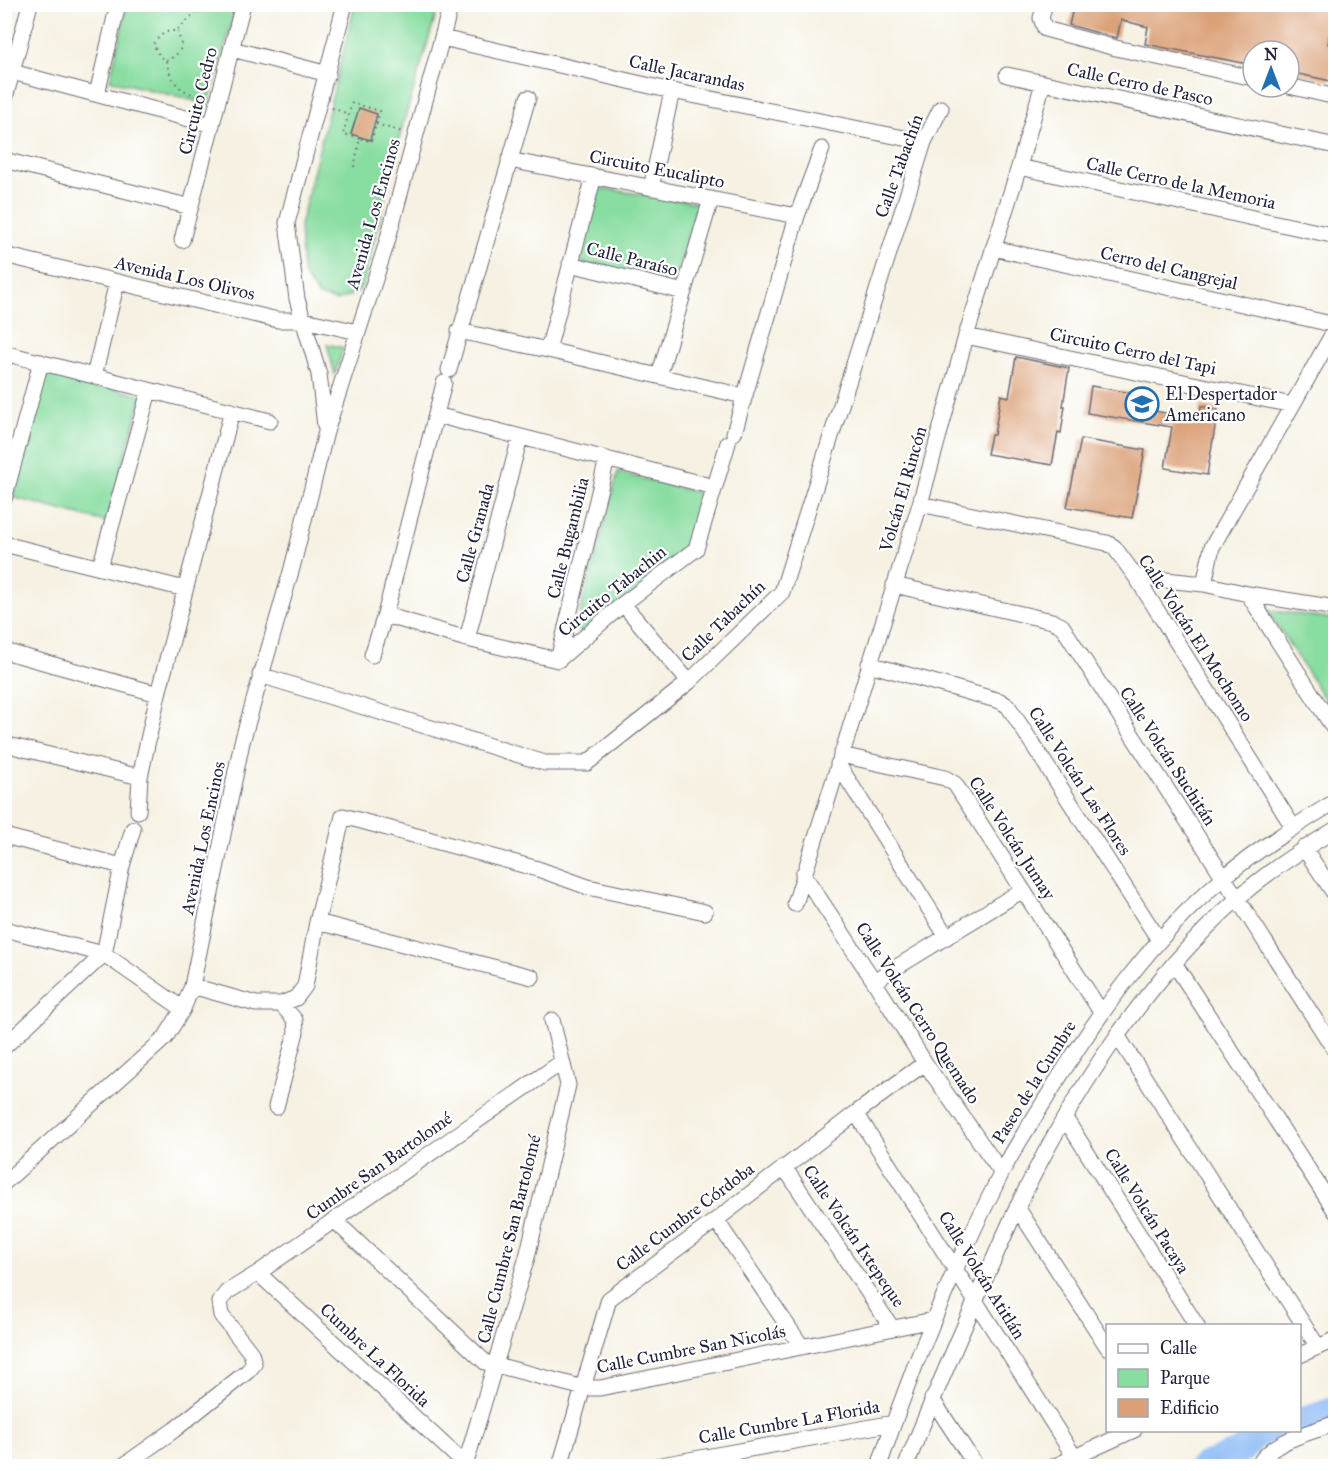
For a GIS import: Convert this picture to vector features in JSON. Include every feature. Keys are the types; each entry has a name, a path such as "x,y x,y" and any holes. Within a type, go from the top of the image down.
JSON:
{"street":[{"path":"4,102 30,4"},
{"path":"97,94 118,4"},
{"name":"Circuito Cedro","path":"182,240 243,4"},
{"name":"Avenida Los Encinos","path":"326,432 319,374 297,299 287,223 345,4"},
{"name":"Avenida Los Encinos","path":"4,1183 165,1038 183,1009 192,987 242,742 292,568 326,432 387,242 451,4"},
{"path":"1045,4 1041,18 1044,29 1116,48 1241,75"},
{"name":"Calle Jacarandas","path":"442,38 672,91 924,142"},
{"path":"232,49 328,74"},
{"path":"12,72 212,125"},
{"name":"Calle Cerro de Pasco","path":"1007,75 1335,146"},
{"name":"Volcán El Rincón","path":"795,904 920,504 966,336 1043,83"},
{"path":"1301,89 1335,97"},
{"path":"651,188 672,91"},
{"path":"372,655 385,615 446,377 528,98"},
{"name":"Calle Tabachín","path":"260,675 544,762 587,762 689,682 782,592 924,142 941,108"},
{"path":"459,331 743,396 797,216 822,149"},
{"path":"4,160 191,207"},
{"name":"Circuito Eucalipto","path":"509,160 797,216"},
{"name":"Calle Cerro de la Memoria","path":"1019,168 1335,236"},
{"path":"548,350 594,176"},
{"path":"659,376 711,199"},
{"name":"Cerro del Cangrejal","path":"993,248 1335,326"},
{"name":"Avenida Los Olivos","path":"4,255 278,320 304,320 358,332"},
{"name":"Calle Paraíso","path":"570,264 684,292"},
{"path":"94,376 117,282"},
{"path":"1204,584 1212,547 1335,326"},
{"name":"Circuito Cerro del Tapi","path":"966,336 1292,405"},
{"path":"4,353 270,421"},
{"path":"4,499 41,362"},
{"path":"100,567 149,391"},
{"name":"Circuito Tabachin","path":"385,615 468,639 558,660 623,604 696,549 743,396"},
{"path":"138,811 140,777 158,694 232,411"},
{"path":"436,415 714,487"},
{"name":"Calle Granada","path":"468,639 520,437"},
{"name":"Calle Bugambilia","path":"558,660 607,459"},
{"name":"Calle Volcán El Mochomo","path":"920,504 1107,543 1114,548 1136,577 1293,827"},
{"path":"4,544 185,589"},
{"path":"1136,577 1204,584 1248,594 1335,608"},
{"name":"Calle Volcán Suchitán","path":"894,585 1053,621 1062,626 1335,1052"},
{"path":"1248,594 1335,732"},
{"path":"623,604 689,682"},
{"path":"4,651 158,694"},
{"name":"Calle Volcán Las Flores","path":"869,664 1000,701 1008,706 1159,940"},
{"path":"4,744 140,777"},
{"path":"840,760 947,937"},
{"name":"Calle Volcán Jumay","path":"840,760 945,778 955,784 1101,1012"},
{"name":"Paseo de la Cumbre","path":"879,1467 933,1320 1001,1172 1101,1012 1159,940 1223,878 1293,827 1335,801"},
{"path":"192,987 256,1004 281,1004 296,998 305,986 317,922 343,816 538,869 588,887 705,912"},
{"path":"4,1047 104,954 122,866 133,829"},
{"path":"906,1467 932,1399 1017,1207 1065,1118 1117,1035 1173,963 1237,899 1304,848 1335,829"},
{"path":"4,836 122,866"},
{"path":"1304,848 1335,896"},
{"name":"Calle Volcán Cerro Quemado","path":"803,874 925,1063 1001,1172"},
{"path":"874,981 1023,890"},
{"path":"317,922 532,977"},
{"path":"4,929 104,954 183,1009"},
{"path":"1173,963 1335,1212"},
{"path":"276,1107 296,1032 296,1020 281,1004"},
{"name":"Calle Cumbre San Bartolomé","path":"466,1466 527,1257 568,1085 552,1020"},
{"path":"4,1026 21,1031"},
{"path":"1117,1035 1318,1347"},
{"name":"Cumbre San Bartolomé","path":"123,1467 174,1430 254,1364 251,1353 221,1316 219,1302 227,1292 258,1273 562,1062"},
{"name":"Calle Cumbre Córdoba","path":"560,1467 609,1299 925,1063"},
{"name":"Calle Volcán Atitlán","path":"856,1113 1075,1458"},
{"name":"Calle Volcán Pacaya","path":"1065,1118 1196,1324"},
{"name":"Calle Volcán Ixtepeque","path":"784,1167 892,1328"},
{"path":"1017,1207 1106,1346"},
{"name":"Calle Cumbre San Nicolás","path":"334,1220 485,1362 584,1388 600,1388 933,1320"},
{"path":"716,1220 802,1347"},
{"name":"Cumbre La Florida","path":"258,1273 466,1466"},
{"path":"1301,1354 1335,1339"},
{"path":"932,1399 976,1467"},
{"name":"Calle Cumbre La Florida","path":"656,1467 894,1423"},
{"path":"1279,1467 1260,1462 1273,1448 1335,1423"},
{"path":"1055,1467 1132,1432"}],"path":[{"path":"176,31 195,13 217,4"},
{"path":"176,31 169,30 153,44 160,57 166,61 169,74 184,93 209,98"},
{"path":"166,61 179,54 182,48 176,31"},
{"path":"352,103 380,111 371,142 343,134 349,114 352,103"},
{"path":"319,104 349,114"},
{"path":"376,124 416,136"},
{"path":"354,166 360,138"}],"green space":[{"path":"127,5 237,5 208,104 110,80"},
{"path":"355,5 439,5 401,131 363,285 356,293 336,301 318,295 303,274 300,226"},
{"path":"600,188 698,203 674,286 577,261"},
{"path":"327,344 343,348 335,375"},
{"path":"46,371 142,396 106,522 12,497"},
{"path":"618,472 707,495 690,549 583,634 576,628"},
{"path":"1267,610 1335,619 1335,715"}],"building":[{"path":"1074,4 1335,4 1328,44 1335,46 1331,81 1301,75 1301,39 1241,39 1241,63 1145,44 1148,27 1121,20 1117,38 1069,25"},
{"path":"359,108 377,114 370,140 351,134"},
{"path":"1016,357 1069,368 1061,433 1058,432 1052,465 987,454 991,435 994,435 1001,395 1009,397"},
{"path":"1091,386 1156,397 1154,411 1199,419 1201,406 1218,409 1207,475 1165,468 1172,427 1087,413"},
{"path":"1081,439 1145,450 1132,518 1067,507"}],"waterway":[{"path":"1301,1421 1336,1409"},
{"path":"1202,1466 1241,1451 1257,1435 1265,1432"}],"place":[{"name":"El Despertador Americano","path":"1142,404"}]}
